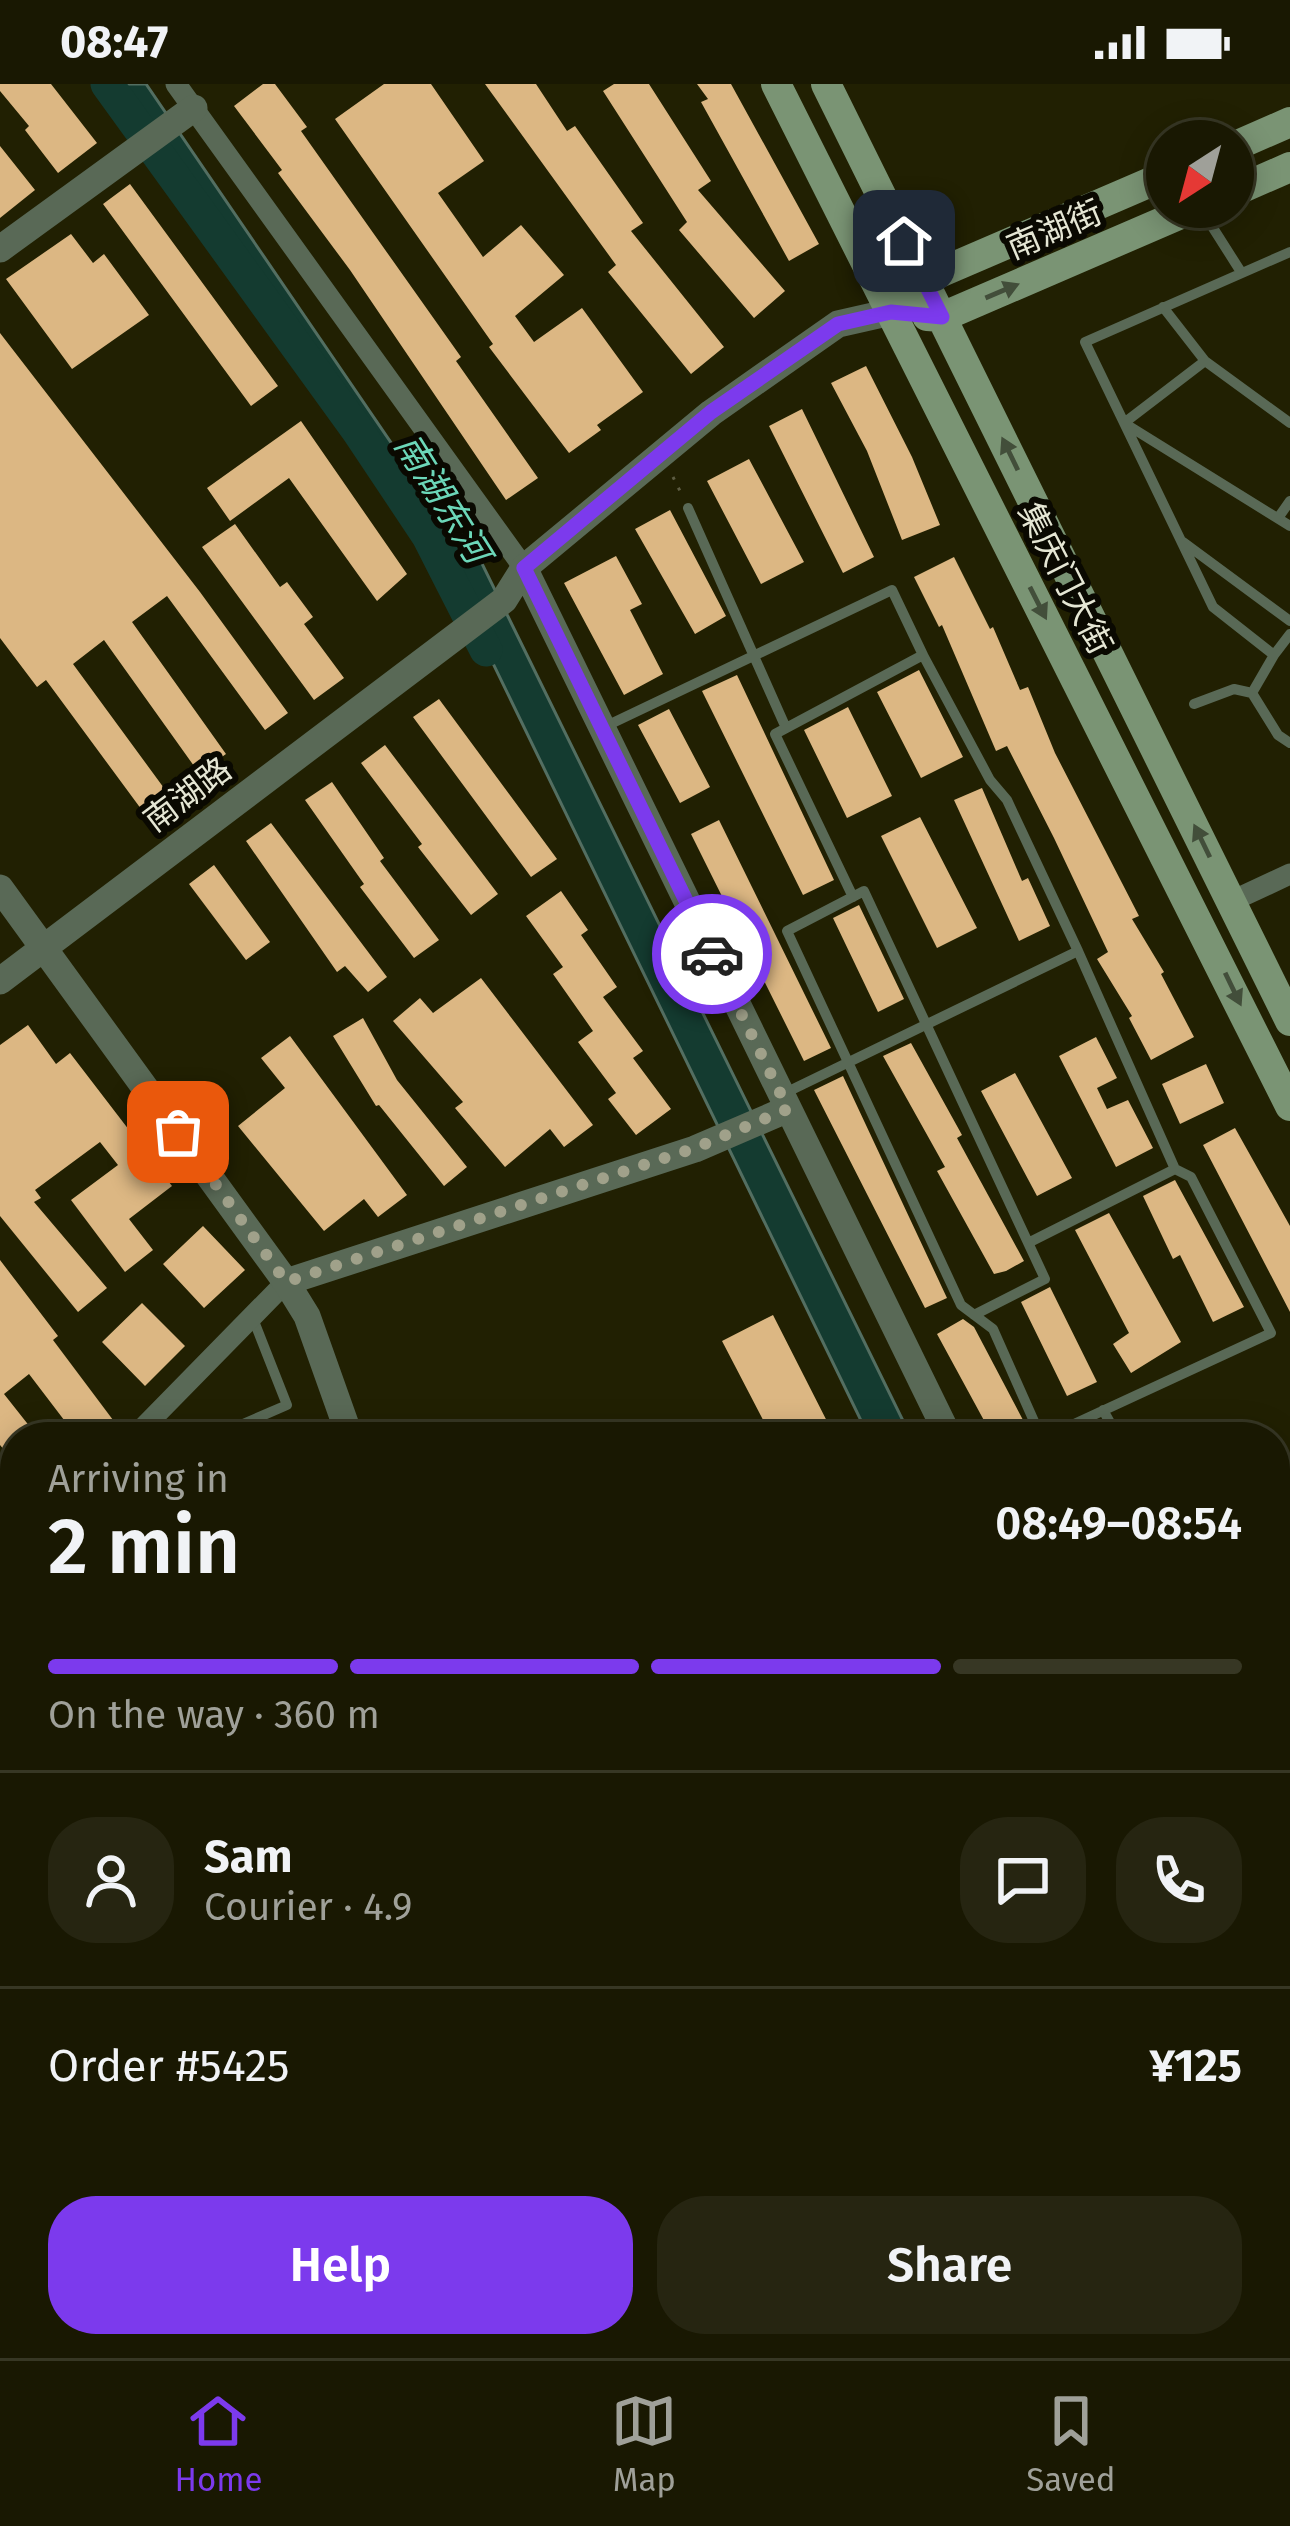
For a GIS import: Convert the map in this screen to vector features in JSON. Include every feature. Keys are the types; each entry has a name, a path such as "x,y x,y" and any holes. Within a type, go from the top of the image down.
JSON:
{"main road":[{"name":"集庆门大街","path":"776,84 1290,1106"},
{"name":"集庆门大街","path":"826,84 1290,1021"},
{"path":"1254,138 1290,122"},
{"path":"1254,183 1290,167"},
{"name":"南湖街","path":"891,312 923,280 1146,184"},
{"name":"南湖街","path":"891,312 942,317 1150,228"}],"street":[{"path":"176,84 183,116 524,568 943,1422"},
{"path":"0,249 183,116"},
{"path":"524,568 711,412 838,324 891,312"},
{"name":"南湖路","path":"0,981 504,600 524,568"},
{"path":"1232,902 1290,874"},
{"path":"0,888 286,1282 307,1316 345,1422"},
{"path":"148,1422 286,1282 695,1148 784,1102"}],"lane":[{"path":"1212,228 1240,272"},
{"path":"1274,656 1213,607 1085,342 1290,252"},
{"path":"1163,308 1205,361 1290,423"},
{"path":"1124,423 1205,361"},
{"path":"1124,423 1290,526"},
{"path":"1279,518 1290,501"},
{"path":"688,508 786,728"},
{"path":"1180,540 1290,621"},
{"path":"601,728 892,590 989,780 1007,800 1175,1169 1191,1178 1271,1333 1077,1422"},
{"path":"1252,693 1290,634"},
{"path":"853,897 776,734 923,655"},
{"path":"1194,704 1234,689 1252,693 1278,735 1290,743"},
{"path":"974,1315 1045,1279 864,892 787,931 961,1305 974,1315 993,1328 1037,1422"},
{"path":"784,1102 848,1063 1078,952"},
{"path":"1030,1242 1175,1169"},
{"path":"248,1422 287,1405 251,1313"},
{"path":"1103,1410 1110,1422"}],"path":[{"path":"661,454 688,508"}],"water":[{"path":"109,84 146,84 405,463 467,533 904,1422 862,1422 416,505"}],"building":[{"path":"0,84 51,84 97,143 58,173 25,130 29,126 0,91"},
{"path":"263,84 275,84 307,127 301,131 461,357 456,361 538,478 506,500 234,106"},
{"path":"384,84 431,84 484,161 438,193 483,257 521,225 564,275 515,316 534,342 582,308 643,392 597,425 601,430 569,453 489,347 493,344 335,119"},
{"path":"485,84 536,84 567,131 575,126 643,223 631,231 724,347 691,374 608,272 616,265"},
{"path":"614,84 649,84 711,181 698,190 785,291 754,318 679,230 687,222 603,91"},
{"path":"697,84 731,84 819,244 789,261 701,102 708,99"},
{"path":"0,146 35,190 0,218"},
{"path":"130,184 278,386 251,406 103,204"},
{"path":"71,234 93,263 104,254 149,315 72,369 6,279"},
{"path":"0,333 288,713 265,730 167,596 132,622 226,754 199,773 104,640 73,664 172,799 147,817 46,680 37,687 0,638"},
{"path":"866,366 940,525 902,540 867,451 831,383"},
{"path":"802,409 874,557 843,573 769,426"},
{"path":"301,421 407,574 377,601 289,478 230,521 207,488"},
{"path":"749,459 804,562 761,584 707,481"},
{"path":"670,510 726,616 695,634 635,529"},
{"path":"235,524 280,587 287,582 313,617 304,624 344,678 314,700 202,547"},
{"path":"616,556 642,604 630,610 663,674 624,695 564,583"},
{"path":"954,557 990,629 993,627 1020,690 1028,687 1055,753 1139,916 1132,919 1164,972 1194,1037 1151,1060 1132,1016 1097,959 1108,952 1054,838 1007,746 996,751 942,625 939,627 914,577"},
{"path":"919,670 963,757 921,778 877,692"},
{"path":"737,675 834,880 803,895 702,691"},
{"path":"439,699 557,859 531,877 413,717"},
{"path":"848,707 892,796 847,818 804,730"},
{"path":"669,709 710,787 680,803 638,725"},
{"path":"385,745 498,894 471,915 361,763"},
{"path":"332,782 384,858 380,861 439,940 414,958 360,887 364,884 305,800"},
{"path":"982,788 1022,881 1028,878 1050,926 1019,941 954,800"},
{"path":"920,817 977,928 937,948 881,836"},
{"path":"719,820 831,1048 804,1061 691,834"},
{"path":"271,823 387,977 368,992 345,966 337,972 246,841"},
{"path":"214,865 270,942 246,960 189,884"},
{"path":"561,891 588,930 581,935 617,987 603,997 643,1051 633,1058 671,1109 636,1135 608,1099 616,1093 578,1042 593,1031 553,974 563,967 526,916"},
{"path":"859,905 904,999 878,1012 833,918"},
{"path":"481,978 593,1125 564,1147 550,1129 505,1167 455,1108 463,1102 393,1021 420,998 433,1013"},
{"path":"363,1018 397,1080 467,1167 444,1186 376,1106 333,1036"},
{"path":"28,1025 56,1064 70,1053 172,1186 129,1219 153,1250 125,1272 71,1200 118,1165 100,1142 35,1190 41,1198 34,1202 107,1288 78,1312 0,1216 0,1045"},
{"path":"290,1036 407,1195 378,1217 364,1199 324,1231 238,1126 285,1088 261,1058"},
{"path":"1096,1037 1117,1078 1097,1088 1107,1109 1128,1100 1153,1148 1116,1167 1059,1056"},
{"path":"911,1043 1024,1261 1006,1271 994,1274 937,1171 945,1167 883,1056"},
{"path":"1206,1064 1224,1103 1180,1124 1162,1084"},
{"path":"1015,1073 1072,1178 1037,1196 981,1091"},
{"path":"843,1076 947,1298 925,1308 814,1090"},
{"path":"1235,1128 1290,1226 1290,1312 1203,1145"},
{"path":"1175,1180 1244,1307 1213,1322 1180,1255 1173,1259 1143,1196"},
{"path":"1109,1213 1181,1342 1131,1373 1113,1344 1129,1333 1075,1230"},
{"path":"203,1226 245,1270 204,1308 163,1264"},
{"path":"0,1260 114,1422 66,1422 29,1374 4,1394 26,1422 0,1422"},
{"path":"1050,1287 1097,1382 1067,1396 1021,1302"},
{"path":"142,1303 185,1346 145,1386 102,1342"},
{"path":"773,1315 827,1422 764,1422 722,1341"},
{"path":"963,1319 974,1327 1023,1420 985,1422 937,1334"}],"waterway":[{"name":"南湖东河","path":"107,84 358,431 428,536 486,650"}],"way so far":[{"path":"178,1132 286,1282 695,1148 788,1109 712,954"}],"route":[{"path":"712,954 524,568 711,412 838,324 891,312 942,317 904,241"}]}
